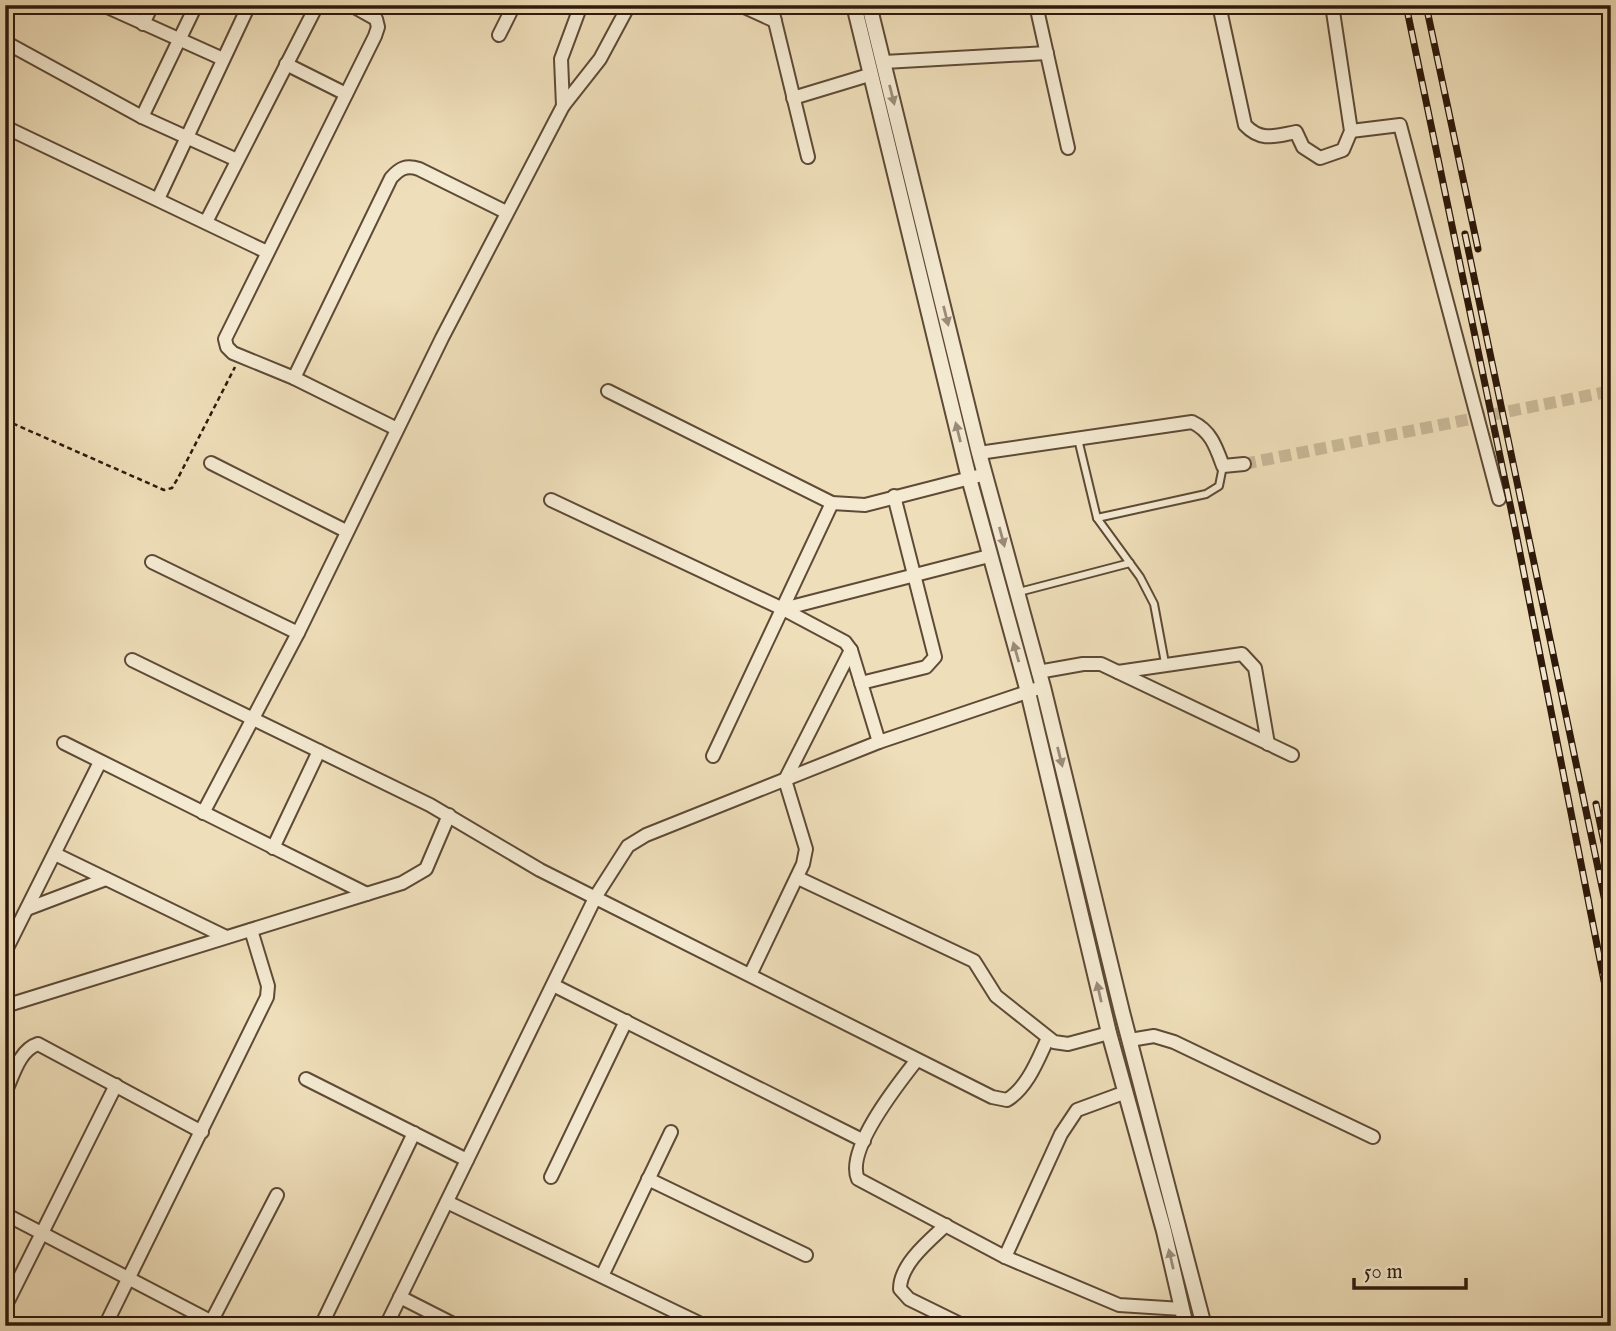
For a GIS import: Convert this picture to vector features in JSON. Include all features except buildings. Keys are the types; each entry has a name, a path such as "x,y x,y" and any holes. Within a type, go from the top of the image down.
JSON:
{"street":[{"path":"103,5 223,59"},
{"path":"143,24 152,5"},
{"path":"142,117 197,5"},
{"path":"158,199 249,5"},
{"path":"206,222 317,5"},
{"path":"351,5 376,19 378,27 225,339 227,347 241,356 294,378 397,429"},
{"path":"499,35 514,5"},
{"path":"563,106 561,59 581,5"},
{"path":"203,813 298,634 346,531 506,212 563,106 600,59 629,5"},
{"path":"740,5 775,21"},
{"path":"771,5 808,157"},
{"path":"853,5 969,478 1028,692 1109,1033 1186,1326"},
{"path":"869,5 979,453 1043,687 1204,1326"},
{"path":"1036,5 1068,148"},
{"path":"1219,5 1245,125 1254,135 1265,138 1296,132 1303,147 1320,158 1343,150 1351,131 1332,5"},
{"path":"5,42 142,117 237,160"},
{"path":"884,62 1047,53"},
{"path":"286,64 346,94"},
{"path":"793,98 869,75"},
{"path":"1351,131 1400,125 1499,499"},
{"path":"5,127 267,252"},
{"path":"294,378 391,178 399,169 409,166 419,169 506,212"},
{"path":"608,391 832,503 865,505 985,474"},
{"path":"979,453 1192,422 1201,426 1214,441 1223,466 1244,464"},
{"path":"211,463 346,531"},
{"path":"861,683 933,663 934,650 894,496"},
{"path":"551,500 836,635 851,650 879,742"},
{"path":"713,756 832,503"},
{"path":"783,609 989,556"},
{"path":"152,562 298,634"},
{"path":"751,974 798,878 806,849 785,780 851,650"},
{"path":"1118,672 1233,653 1249,659 1259,684 1268,744"},
{"path":"132,660 449,816 540,870 992,1097 1007,1100 1030,1075 1048,1038"},
{"path":"1038,672 1083,664 1101,664 1292,755"},
{"path":"386,1326 596,896 628,846 646,835 879,742 1043,687"},
{"path":"64,743 367,894"},
{"path":"273,848 318,751"},
{"path":"5,952 100,762"},
{"path":"5,1006 402,883 426,869 449,816"},
{"path":"55,854 226,937"},
{"path":"798,878 974,961 996,996 1048,1038 1068,1044 1109,1033"},
{"path":"27,909 106,879"},
{"path":"105,1326 267,997 268,986 251,930"},
{"path":"553,985 864,1140"},
{"path":"551,1177 626,1021"},
{"path":"1130,1040 1154,1036 1174,1042 1373,1137"},
{"path":"5,1093 22,1056 29,1047 38,1044 202,1132"},
{"path":"916,1061 882,1106 864,1140 854,1167 858,1179 1005,1257 1119,1305 1182,1309"},
{"path":"306,1079 467,1160"},
{"path":"5,1307 116,1085"},
{"path":"1005,1257 1071,1117 1077,1110 1126,1092"},
{"path":"602,1276 671,1132"},
{"path":"321,1326 414,1133"},
{"path":"648,1179 806,1255"},
{"path":"5,1214 214,1324 277,1195"},
{"path":"446,1202 705,1326"},
{"path":"946,1225 909,1264 900,1282 900,1289 909,1300 947,1322 964,1326"},
{"path":"400,1297 457,1326"},
{"path":"5,1322 12,1326"}],"lane":[{"path":"1078,439 1097,518 1130,563 1154,604 1166,663"},
{"path":"1097,518 1206,494 1219,486 1223,466"},
{"path":"1017,592 1130,563"}],"path":[{"path":"5,420 164,490 172,488 241,356"}],"tunnel":[{"path":"1244,464 1611,391"}],"railway":[{"path":"1406,5 1516,533 1611,1016"},
{"path":"1426,5 1478,249"},
{"path":"1465,234 1611,930"},
{"path":"1596,804 1611,876"}]}
